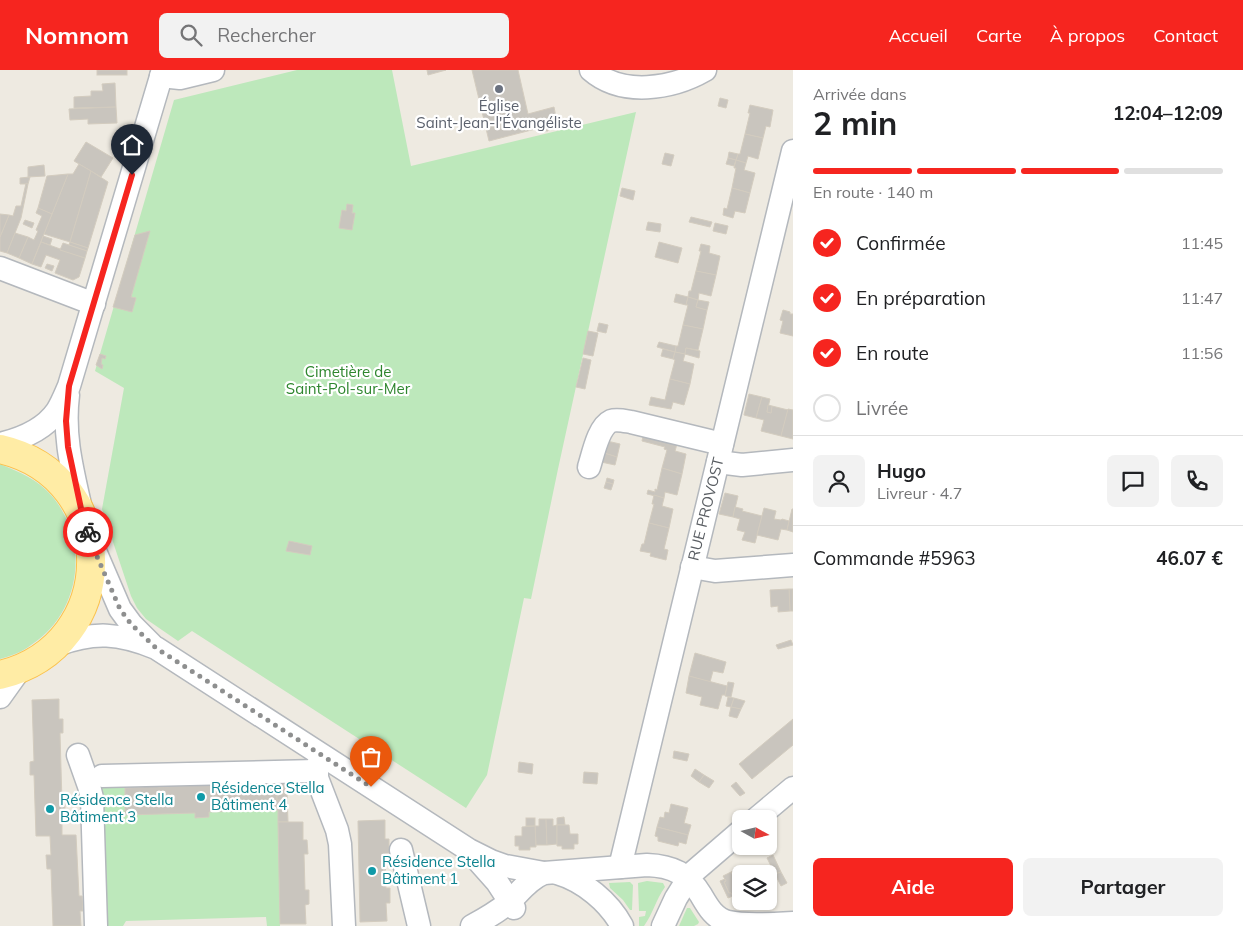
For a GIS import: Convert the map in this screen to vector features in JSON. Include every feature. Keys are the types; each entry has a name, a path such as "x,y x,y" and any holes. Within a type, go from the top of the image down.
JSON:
{"main road":[{"path":"0,449 22,456 46,470 66,489 75,503 86,528 91,555 91,572 86,598 68,632 57,645 40,659 10,672"}],"street":[{"path":"0,444 27,435 46,423 58,409 69,386 162,73 180,78 213,70"},
{"path":"591,70 605,80 642,88 686,80 705,70"},
{"name":"RUE PROVOST","path":"620,867 793,154"},
{"path":"0,268 94,304"},
{"path":"69,386 66,438 86,528 120,609 131,624 156,648 319,763 469,850 492,861 504,866 546,873 647,865 664,866 674,869 688,878 712,912 729,924 793,923"},
{"path":"589,467 602,429 610,421 616,420 631,422 720,453 742,465 793,460"},
{"path":"692,567 715,571 793,565"},
{"path":"57,645 76,638 104,635 127,639 156,648"},
{"path":"0,697 10,672"},
{"path":"78,755 92,798 96,926"},
{"path":"102,776 319,763"},
{"path":"319,763 318,782 339,837 342,859 344,926"},
{"path":"767,810 793,788"},
{"path":"663,926 688,878 732,839"},
{"path":"401,850 420,926"},
{"path":"469,850 515,906"},
{"path":"476,924 487,909 490,892 485,868"},
{"path":"476,924 496,912 515,906 531,880 546,873 554,872 585,887 605,903 622,926"}],"green space":[{"name":"Cimetière de Saint-Pol-sur-Mer","path":"297,70 392,70 411,166 636,112 531,599 524,598 487,775 466,808 192,631 178,641 146,619 137,608 131,596 102,509 124,388 95,371 174,100"},
{"path":"0,464 34,480 51,495 63,513 72,533 75,574 70,595 61,614 48,631 24,650 0,659"},
{"path":"94,788 125,788 125,814 195,813 196,818 209,817 209,812 278,810 280,926 267,926 266,917 126,921 123,926 105,926"},
{"path":"647,881 663,883 665,887 644,926 639,926 639,917 645,916 646,911 639,911 638,883"},
{"path":"630,882 633,885 632,910 610,888 609,883"},
{"path":"687,908 690,908 699,922 694,926 679,926"}],"building":[{"path":"97,70 127,70 127,75 97,75"},
{"path":"427,70 446,70 428,75"},
{"name":"Église Saint-Jean-l'Évangéliste","path":"472,70 518,70 528,114 554,107 557,123 547,126 548,131 545,131 543,127 489,141"},
{"path":"115,83 116,107 74,108 74,97 91,96 91,91 103,91 102,84"},
{"path":"720,98 728,100 726,108 718,106"},
{"path":"750,105 773,110 770,127 766,126 763,138 745,134"},
{"path":"116,107 117,123 88,124 88,119 70,120 69,109"},
{"path":"745,134 763,138 758,159 748,156 746,163 736,160 738,154 740,154"},
{"path":"86,142 113,158 101,177 74,161"},
{"path":"729,152 738,154 736,160 728,158"},
{"path":"665,153 674,155 671,166 662,164"},
{"path":"728,158 736,160 734,166 726,164"},
{"path":"736,160 746,163 744,170 755,173 750,193 732,188"},
{"path":"79,164 91,171 70,242 44,234 68,174 73,174"},
{"path":"44,165 45,176 28,177 28,167"},
{"path":"91,171 108,182 88,248 70,242"},
{"path":"68,174 52,214 38,208 47,176"},
{"path":"30,177 28,184 20,184 20,178"},
{"path":"26,183 28,184 21,218 7,253 0,251 0,237 9,215 13,216 16,206 21,206"},
{"path":"622,188 635,191 633,200 620,196"},
{"path":"732,188 750,193 745,213 735,211 733,218 723,215 724,208 727,209"},
{"path":"347,204 353,205 352,213 355,213 352,230 339,228 342,210 346,211"},
{"path":"38,208 52,214 32,264 19,258 28,237 34,240 38,231 36,230 42,216 36,213"},
{"path":"0,214 9,215 0,237"},
{"path":"691,217 712,222 710,227 689,222"},
{"path":"25,220 34,223 32,228 23,224"},
{"path":"648,222 661,224 660,232 646,230"},
{"path":"715,223 728,226 726,234 713,231"},
{"path":"150,231 131,297 136,298 132,312 113,307 135,235"},
{"path":"15,233 28,237 19,258 7,253"},
{"path":"43,236 52,239 50,245 41,242"},
{"path":"41,242 85,258 79,277 73,280 55,273 60,260 46,255 41,267 32,264"},
{"path":"70,242 88,248 87,251 69,245"},
{"path":"659,242 682,248 678,263 655,257"},
{"path":"63,243 87,251 85,258 60,250"},
{"path":"701,244 710,246 709,253 720,256 716,275 696,271"},
{"path":"47,264 54,266 52,271 45,268"},
{"path":"696,271 716,275 711,296 699,293 698,300 688,297"},
{"path":"676,294 688,297 686,305 674,302"},
{"path":"688,297 698,300 696,307 707,310 703,329 683,325"},
{"path":"698,300 709,302 707,310 696,307"},
{"path":"783,310 793,314 793,336 780,333 783,321 780,320"},
{"path":"599,323 608,325 606,333 597,331"},
{"path":"683,325 703,329 698,350 686,348 685,354 675,352"},
{"path":"588,331 598,333 593,356 583,354"},
{"path":"659,342 676,346 675,352 657,347"},
{"path":"686,348 700,351 699,358 685,354"},
{"path":"663,349 675,352 673,359 661,356"},
{"path":"675,352 685,354 683,361 694,364 690,384 670,379"},
{"path":"100,354 106,356 105,359 102,358 102,369 96,365"},
{"path":"583,358 591,360 585,389 576,387"},
{"path":"670,379 690,384 684,405 673,402 671,409 649,405 651,397 665,400"},
{"path":"749,394 762,397 756,418 744,415"},
{"path":"762,397 770,399 767,412 771,413 772,406 788,410 781,436 761,431 764,420 756,418"},
{"path":"768,405 772,406 771,413 767,412"},
{"path":"788,409 793,410 793,439 781,436"},
{"path":"643,436 677,444 675,451 686,454 682,474 662,468 667,450 664,449 665,447 642,441"},
{"path":"607,441 620,444 617,457 604,453"},
{"path":"604,453 617,457 615,465 601,462"},
{"path":"662,468 682,474 677,495 665,492 664,498 647,494 648,490 655,492 655,489 657,490"},
{"path":"607,478 614,480 613,484 606,482"},
{"path":"606,482 613,484 611,490 604,488"},
{"path":"725,493 738,496 733,517 719,514"},
{"path":"654,495 664,498 662,506 673,509 669,528 649,523 654,504 652,504"},
{"path":"735,507 743,509 742,511 762,516 755,543 742,540 745,532 737,530 740,519 733,517"},
{"path":"764,508 776,511 774,519 789,521 787,530 781,529 778,540 757,535"},
{"path":"793,509 793,532 787,530"},
{"path":"649,523 669,528 664,549 668,550 666,560 650,556 651,553 640,551 642,544 644,544"},
{"path":"289,541 312,546 310,555 286,551"},
{"path":"789,589 793,589 793,611 790,611"},
{"path":"789,589 790,611 778,612 778,606 771,607 770,590"},
{"path":"791,640 793,645 778,649 776,645"},
{"path":"695,653 726,662 723,673 713,671 710,682 689,676"},
{"path":"689,676 727,686 718,709 700,705 702,697 686,693"},
{"path":"728,682 734,683 731,697 725,696"},
{"path":"728,697 734,698 731,707 726,706"},
{"path":"734,698 745,701 741,709 731,707"},
{"name":"Résidence Stella Bâtiment 3","path":"59,699 59,719 63,719 63,733 60,733 62,802 65,802 65,816 62,816 62,835 76,835 79,896 82,896 83,911 80,911 81,926 53,926 51,869 47,869 46,855 51,855 50,836 36,836 34,775 30,775 30,762 34,761 32,700"},
{"path":"731,707 741,709 737,718 729,716"},
{"path":"793,719 793,745 752,779 739,764"},
{"path":"674,751 689,754 687,761 673,758"},
{"path":"519,762 533,764 532,774 518,772"},
{"path":"695,769 704,775 699,782 691,776"},
{"path":"584,772 598,773 597,784 583,783"},
{"path":"704,775 714,781 709,788 699,782"},
{"name":"Résidence Stella Bâtiment 4","path":"244,779 258,779 258,784 287,783 287,794 277,794 277,800 281,800 281,807 278,807 278,810 209,812 209,817 195,818 195,813 125,815 125,788 144,787 144,782 158,782 158,787 244,784"},
{"path":"736,782 745,793 740,796 731,786"},
{"path":"277,794 287,794 288,822 278,822 278,807 281,807 281,800 277,800"},
{"path":"671,804 688,808 684,823 691,825 688,835 657,827 660,817 664,818 665,812 669,813"},
{"path":"564,817 565,825 557,825 557,818"},
{"path":"526,818 535,818 535,826 526,826"},
{"path":"539,819 546,819 547,845 536,845 535,826 539,826"},
{"path":"546,819 553,819 553,826 557,825 557,844 547,845"},
{"name":"Résidence Stella Bâtiment 1","path":"385,820 385,839 389,839 389,853 385,854 386,888 390,888 390,903 386,903 387,921 360,922 358,821"},
{"path":"278,822 303,822 303,840 307,840 308,854 304,854 305,890 309,890 309,904 305,905 306,924 280,924"},
{"path":"557,825 569,825 570,834 578,834 578,844 574,844 574,849 562,849 562,846 557,846"},
{"path":"535,826 536,847 530,847 530,850 519,850 519,846 515,846 515,836 522,836 522,827"},
{"path":"657,827 688,835 686,844 679,842 678,846 658,841 658,837 655,836"},
{"path":"773,855 781,872 777,873 777,865 770,865 767,858"},
{"path":"731,872 732,874 732,895 729,893 723,876"},
{"path":"781,872 787,883 781,886 777,873"},
{"path":"725,879 726,881 724,882 732,896 728,898 720,881"}],"way so far":[{"path":"88,532 120,609 131,624 156,648 371,787"}],"place":[{"name":"Église Saint-Jean-l'Évangéliste","path":"499,89"},
{"name":"Résidence Stella Bâtiment 4","path":"201,797"},
{"name":"Résidence Stella Bâtiment 3","path":"50,809"},
{"name":"Résidence Stella Bâtiment 1","path":"372,871"}],"route":[{"path":"88,532 83,518 66,438 66,403 69,386 132,175"}]}
